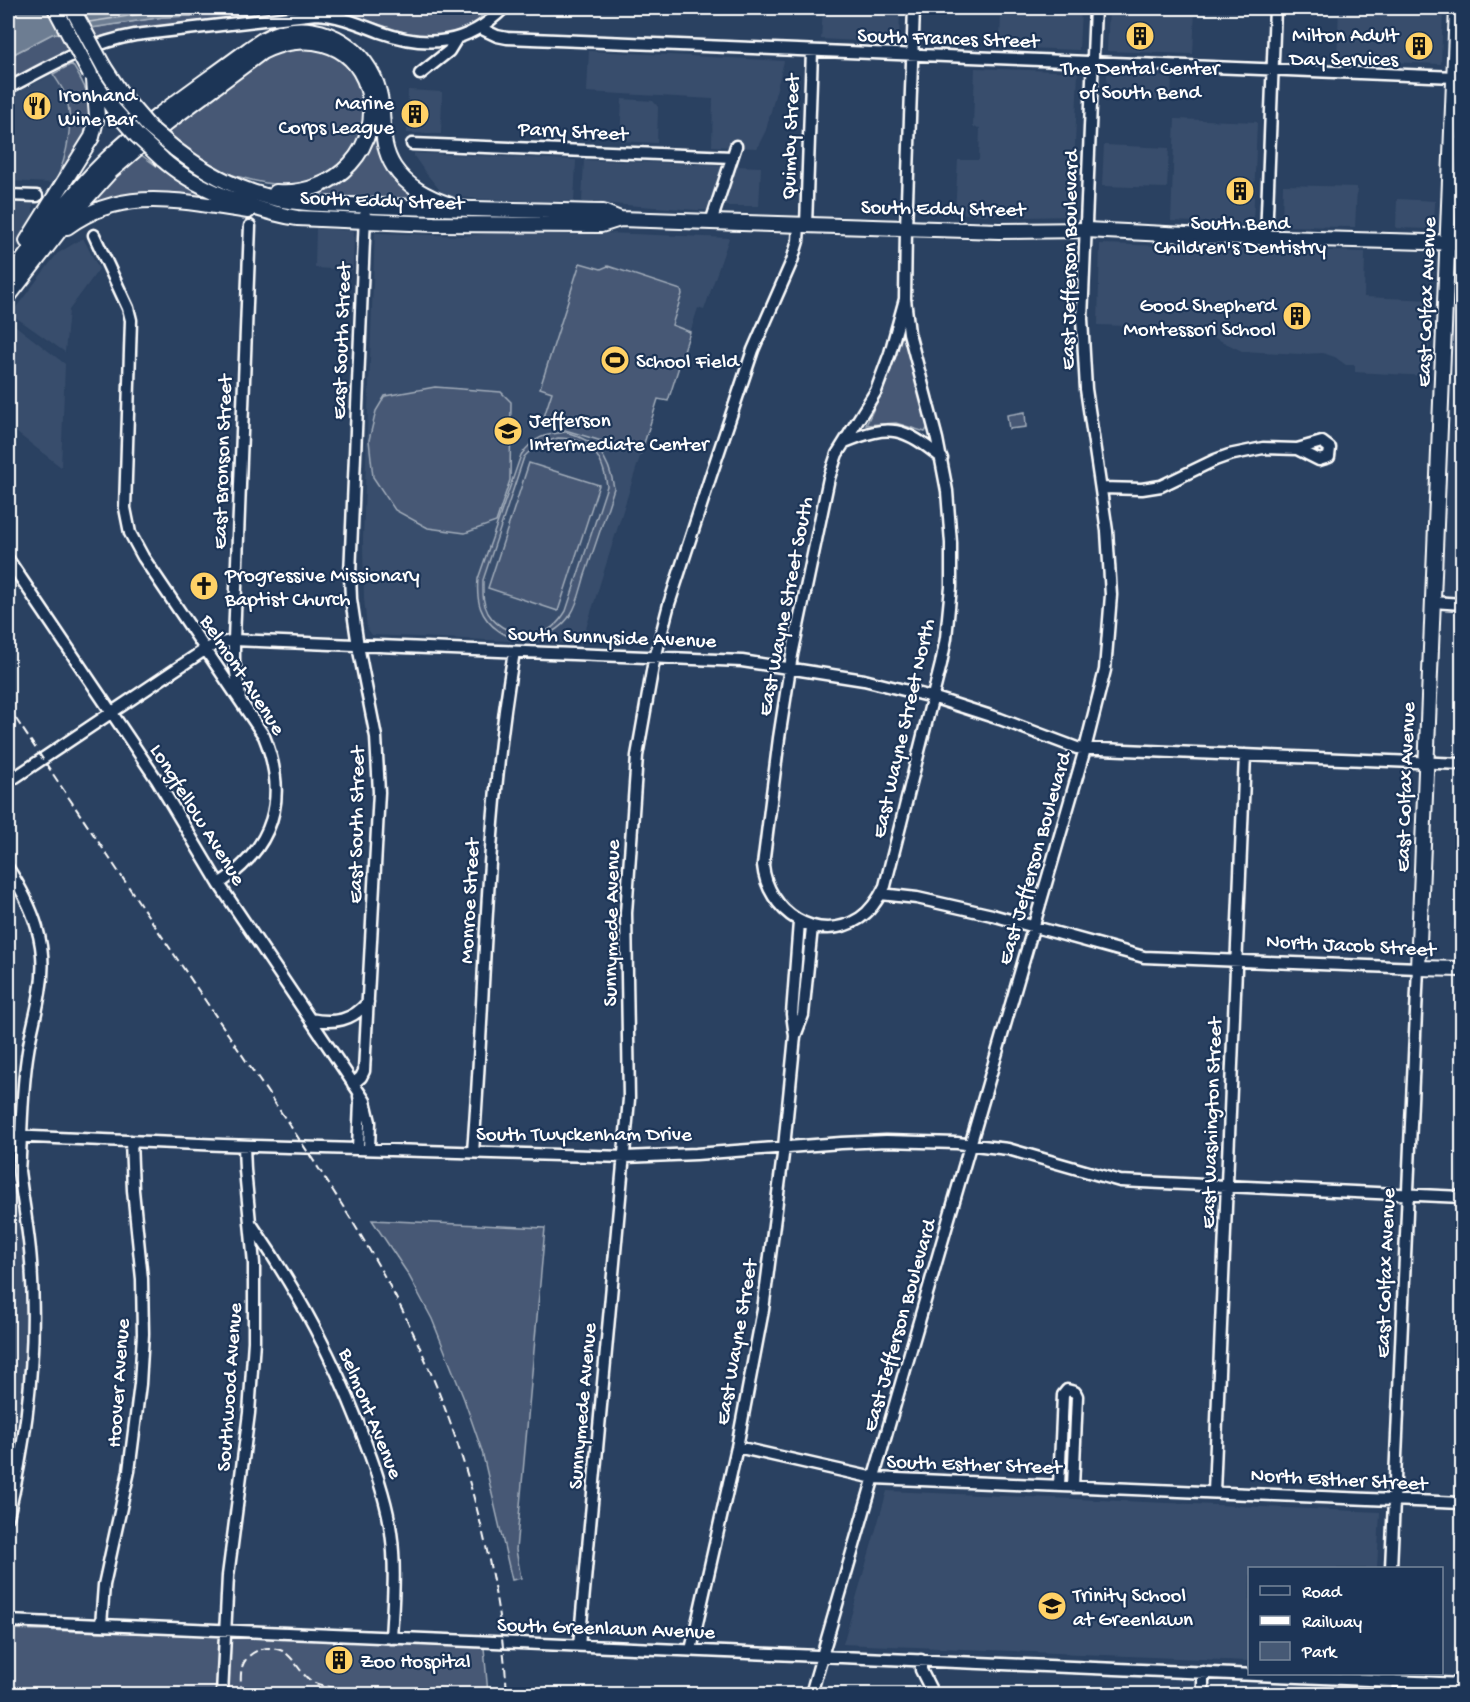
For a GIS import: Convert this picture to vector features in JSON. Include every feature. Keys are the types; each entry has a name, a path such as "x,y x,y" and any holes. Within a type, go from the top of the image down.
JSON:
{"main road":[{"name":"South Eddy Street","path":"54,8 92,77 114,110 137,136 172,169 214,191 277,214 317,220 364,222 602,225 620,219 999,231 1086,230 1455,243"},
{"name":"South Eddy Street","path":"72,8 125,99 150,128 201,168 241,188 287,201 463,210 603,212 620,219"},
{"name":"East Colfax Avenue","path":"1418,968 1433,603 1455,243 1457,8"},
{"path":"8,280 74,193 124,144 159,115 263,39 282,32 305,29 327,34 357,53 366,63 380,95 385,145 394,167 409,185 420,193 463,210"},
{"path":"8,297 78,207 129,154 262,52 277,44 298,40 321,42 345,54 361,73 367,85 371,112 365,141 349,166 328,182 301,191 241,188"},
{"path":"8,280 25,244 92,137 97,116 92,77"},
{"path":"54,237 92,211 133,200 204,204 277,214"},
{"name":"North Jacob Street","path":"1418,968 1462,969"}],"street":[{"path":"8,88 82,50 106,41 135,35 305,14 332,16 425,43 457,38 480,28 504,8"},
{"path":"905,299 914,8"},
{"name":"East Jefferson Boulevard","path":"811,1695 1101,690 1110,623 1109,551 1090,423 1082,297 1095,8"},
{"path":"1266,238 1275,8"},
{"name":"South Frances Street","path":"480,28 507,38 1455,77"},
{"path":"420,74 444,56 457,38"},
{"name":"Quimby Street","path":"802,225 812,51"},
{"name":"Parry Street","path":"412,144 734,152 711,222"},
{"path":"8,195 37,196"},
{"name":"East South Street","path":"355,1087 364,1071 379,792 376,737 358,646 350,575 365,205"},
{"name":"Sunnymede Avenue","path":"579,1646 625,1157 630,1064 626,942 633,796 639,745 655,658 669,604 753,350 792,261 802,225"},
{"name":"East Bronson Street","path":"241,700 234,661 234,640 250,226"},
{"name":"Belmont Avenue","path":"94,235 114,276 131,320 125,508 130,534 143,557 241,700 264,736 272,755 276,795 270,825 260,845 237,872 219,884"},
{"name":"East Wayne Street South","path":"799,922 784,910 771,894 766,885 763,864 777,749 790,668 832,465 876,391 890,353 905,299"},
{"name":"East Wayne Street North","path":"799,922 812,927 829,929 851,923 869,911 881,894 885,886 946,638 951,587 950,521 942,458 909,333 905,299"},
{"path":"845,442 867,433 890,430 909,434 942,458"},
{"path":"1101,488 1142,489 1161,486 1229,455 1263,448 1297,449"},
{"name":"Longfellow Avenue","path":"8,559 162,788 219,884 365,1101 369,1112 363,1148"},
{"path":"1433,603 1462,604"},
{"name":"South Sunnyside Avenue","path":"8,782 206,649 234,640 724,660 864,680 932,697 999,719 1071,747 1085,749 1462,764"},
{"name":"Monroe Street","path":"474,1152 492,816 500,736 514,652"},
{"name":"East Washington Street","path":"1214,1492 1245,754"},
{"path":"8,868 22,889 39,930 44,961 26,1064 21,1137 20,1171 31,1262 32,1340 26,1419 8,1517"},
{"path":"8,885 22,889"},
{"name":"North Jacob Street","path":"881,894 917,898 1034,926 1144,957 1418,968"},
{"name":"East Wayne Street","path":"691,1650 736,1447 763,1310 784,1147 795,1036 792,1014 799,922"},
{"name":"East Wayne Street","path":"795,1036 803,1015 812,927"},
{"name":"East Colfax Avenue","path":"1391,1567 1418,968"},
{"path":"310,1018 331,1021 348,1019 368,1002"},
{"name":"South Twyckenham Drive","path":"8,1136 244,1146 625,1157 886,1141 970,1144 1008,1149 1120,1181 1462,1197"},
{"name":"Hoover Avenue","path":"100,1625 107,1570 129,1471 140,1384 142,1279 132,1182 131,1142"},
{"name":"Southwood Avenue","path":"222,1695 228,1576 253,1366 255,1287 244,1170 244,1146"},
{"name":"Belmont Avenue","path":"250,1222 279,1264 330,1357 359,1424 377,1475 393,1549 394,1590 391,1638"},
{"path":"1059,1486 1063,1395 1064,1391 1071,1390 1077,1396 1073,1487"},
{"name":"South Esther Street","path":"736,1447 874,1478 1214,1492"},
{"name":"North Esther Street","path":"1214,1492 1462,1503"},
{"name":"South Greenlawn Avenue","path":"8,1621 1248,1673"},
{"path":"921,1660 921,1670 933,1695"},
{"path":"1203,1672 1203,1695"},
{"name":"South Greenlawn Avenue","path":"1313,1675 1387,1677 1462,1684"},
{"path":"1386,1695 1387,1677"}],"shaded area":[{"path":"823,8 900,8 899,43 821,39"},
{"path":"955,8 1081,8 1079,50 1000,47 1001,10"},
{"path":"1109,8 1195,8 1193,54 1107,51"},
{"path":"1339,8 1443,8 1441,64 1337,60"},
{"path":"589,51 784,61 766,130 757,148 712,146 713,99 587,92"},
{"path":"975,68 1078,72 1072,215 1022,217 955,213 958,160 979,160 980,128 973,127"},
{"path":"53,74 65,94 69,111 68,138 63,165 53,183 8,181 8,98"},
{"path":"1107,74 1172,77 1171,101 1106,99"},
{"path":"408,90 442,92 441,134 407,133"},
{"path":"622,99 653,101 658,107 657,143 620,141"},
{"path":"1175,119 1257,122 1253,224 1171,221"},
{"path":"1104,145 1169,148 1167,188 1102,186"},
{"path":"414,153 576,160 574,202 479,199 444,195 425,172"},
{"path":"584,160 721,165 721,168 708,210 698,210 582,202"},
{"path":"735,166 761,167 759,206 724,206"},
{"path":"1283,185 1357,187 1355,227 1282,226"},
{"path":"1397,199 1435,201 1434,227 1432,229 1396,228"},
{"path":"8,202 33,203 33,221 8,261"},
{"path":"316,228 354,231 353,270 315,268"},
{"name":"Jefferson Intermediate Center","path":"533,230 729,238 704,310 698,308 668,401 658,399 581,644 372,635 367,628 364,598 363,539 375,233 463,236"},
{"path":"83,238 99,269 69,310 65,352 11,314 57,254"},
{"path":"1100,244 1365,252 1364,297 1431,300 1428,376 1355,372 1355,365 1346,365 1335,357 1323,353 1242,351 1211,336 1174,340 1129,326 1098,325"},
{"path":"8,320 65,364 61,467 8,426"},
{"path":"8,1149 10,1150 10,1178 19,1202 27,1267 28,1331 25,1394 8,1500"},
{"name":"Trinity School at Greenlawn","path":"887,1491 1380,1512 1377,1567 1248,1567 1248,1661 843,1644"}],"green space":[{"path":"225,8 485,8 480,18 462,32 435,36 404,32 344,13 317,9 142,28 102,36 8,82 8,57 52,34 163,17 191,16"},
{"path":"307,45 330,53 346,63 360,83 365,101 365,120 360,138 338,168 322,178 304,184 281,185 241,177 217,169 201,160 163,130 279,49"},
{"path":"72,64 89,99 90,125 86,137 60,182 56,181 66,150 69,115 65,94 53,74"},
{"path":"377,121 379,130 420,198 311,197 336,184 355,168 369,147"},
{"path":"137,152 168,174 217,198 217,201 125,196 89,207 117,171"},
{"name":"School Field","path":"580,263 601,269 608,266 681,290 682,294 672,325 690,332 668,401 658,399 641,453 542,423 552,392 540,388"},
{"path":"905,335 912,369 927,418 928,427 925,432 896,423 866,425 888,379 901,336"},
{"path":"435,387 501,392 511,402 510,480 496,522 465,533 428,528 395,510 373,477 369,440 376,411 385,396"},
{"path":"1025,412 1026,427 1009,429 1007,415"},
{"path":"566,432 586,440 600,452 609,467 614,488 571,614 557,629 548,634 518,639 499,631 483,615 478,595 478,579 521,455 536,440","holes":["558,438 579,441 593,451 602,466 607,486 566,611 558,622 546,631 523,635 509,631 488,613 484,601 483,580 524,457 544,443"]},
{"path":"529,463 599,485 558,611 488,588"},
{"path":"372,1220 545,1228 516,1550 521,1578 512,1580 482,1451 432,1319 408,1274"},
{"path":"8,1629 231,1636 484,1648 488,1694 8,1694"}],"water":[{"path":"8,8 225,8 191,16 163,17 52,34 8,57"}],"railway":[{"path":"8,707 330,1186 369,1249 411,1328 452,1429 483,1534 502,1641 507,1694"},
{"path":"241,1694 241,1670 245,1660 256,1651 269,1648 283,1651 306,1676 319,1685 386,1691 394,1694"}],"place":[{"name":"The Dental Center of South Bend","path":"1140,36"},
{"name":"Milton Adult Day Services","path":"1419,46"},
{"name":"Ironhand Wine Bar","path":"37,106"},
{"name":"Marine Corps League","path":"415,114"},
{"name":"South Bend Children's Dentistry","path":"1240,191"},
{"name":"Good Shepherd Montessori School","path":"1297,316"},
{"name":"School Field","path":"615,360"},
{"name":"Jefferson Intermediate Center","path":"508,431"},
{"name":"Progressive Missionary Baptist Church","path":"204,586"},
{"name":"Trinity School at Greenlawn","path":"1052,1606"},
{"name":"Zoo Hospital","path":"339,1660"}]}
